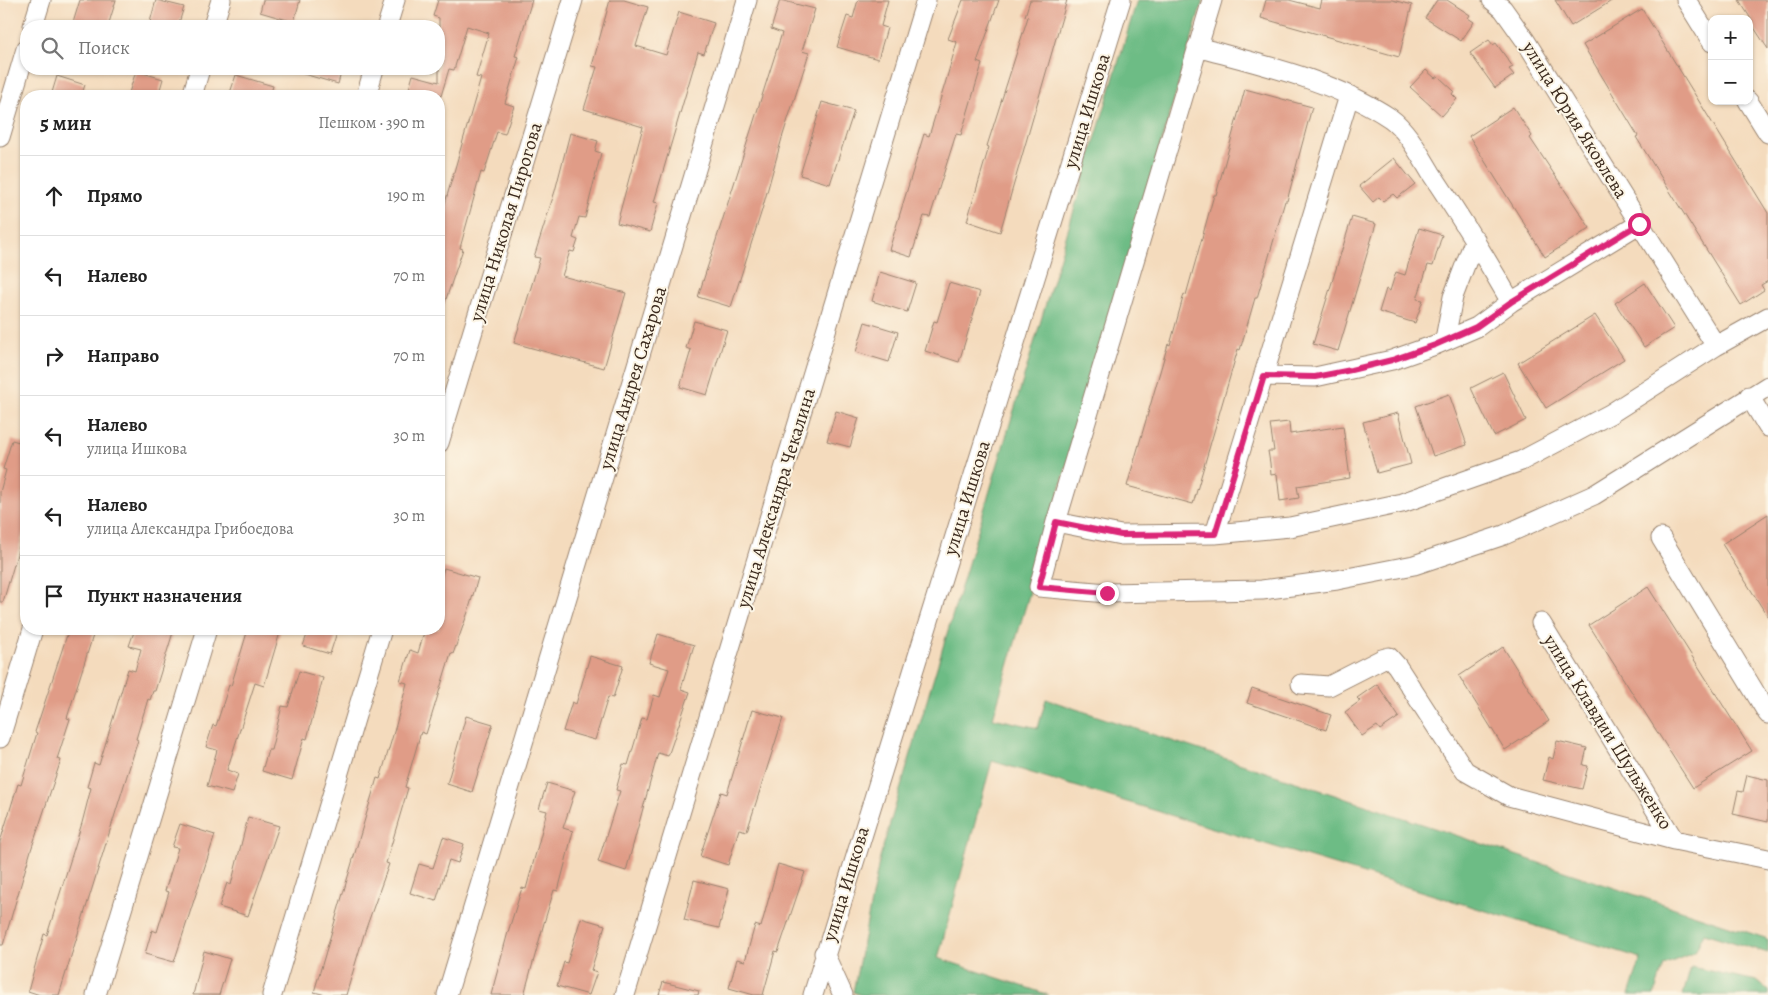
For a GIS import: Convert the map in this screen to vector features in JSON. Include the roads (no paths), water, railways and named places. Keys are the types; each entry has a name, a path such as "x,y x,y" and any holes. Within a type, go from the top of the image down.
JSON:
{"street":[{"path":"35,20 41,0"},
{"path":"215,20 221,0"},
{"path":"389,20 395,0"},
{"name":"улица Николая Пирогова","path":"445,423 573,0"},
{"name":"улица Андрея Сахарова","path":"447,995 747,0"},
{"name":"улица Александра Чекалина","path":"625,995 926,0"},
{"name":"улица Ишкова","path":"813,995 818,983 824,953 1017,339 1121,0"},
{"path":"1212,0 1056,522 1039,587 1107,593 1262,590 1337,580 1414,565 1504,535 1594,495 1749,396 1768,386"},
{"name":"улица Юрия Яковлева","path":"1492,0 1503,9 1525,40 1716,346"},
{"path":"1686,0 1708,36"},
{"path":"1197,47 1288,71 1349,96 1391,119 1414,145 1475,239 1511,302"},
{"path":"0,136 20,69"},
{"path":"194,90 198,75"},
{"path":"368,90 372,75"},
{"path":"1215,534 1349,96"},
{"path":"1750,105 1768,133"},
{"path":"1264,376 1315,377 1351,370 1392,360 1476,327 1511,302 1639,224"},
{"path":"1445,339 1453,297 1475,239"},
{"path":"1056,522 1121,535 1215,534 1290,527 1349,516 1402,503 1521,462 1610,414 1716,346 1768,317"},
{"path":"1749,396 1768,427"},
{"path":"1661,538 1768,714"},
{"name":"улица Клавдии Шульженко","path":"1541,624 1674,840"},
{"path":"0,738 31,635"},
{"path":"96,995 205,635"},
{"path":"272,995 380,635"},
{"name":"улица Клавдии Шульженко","path":"1300,684 1329,686 1382,658 1389,658 1397,666 1465,772 1509,796 1674,840 1768,859"},
{"path":"824,953 843,995"}]}
